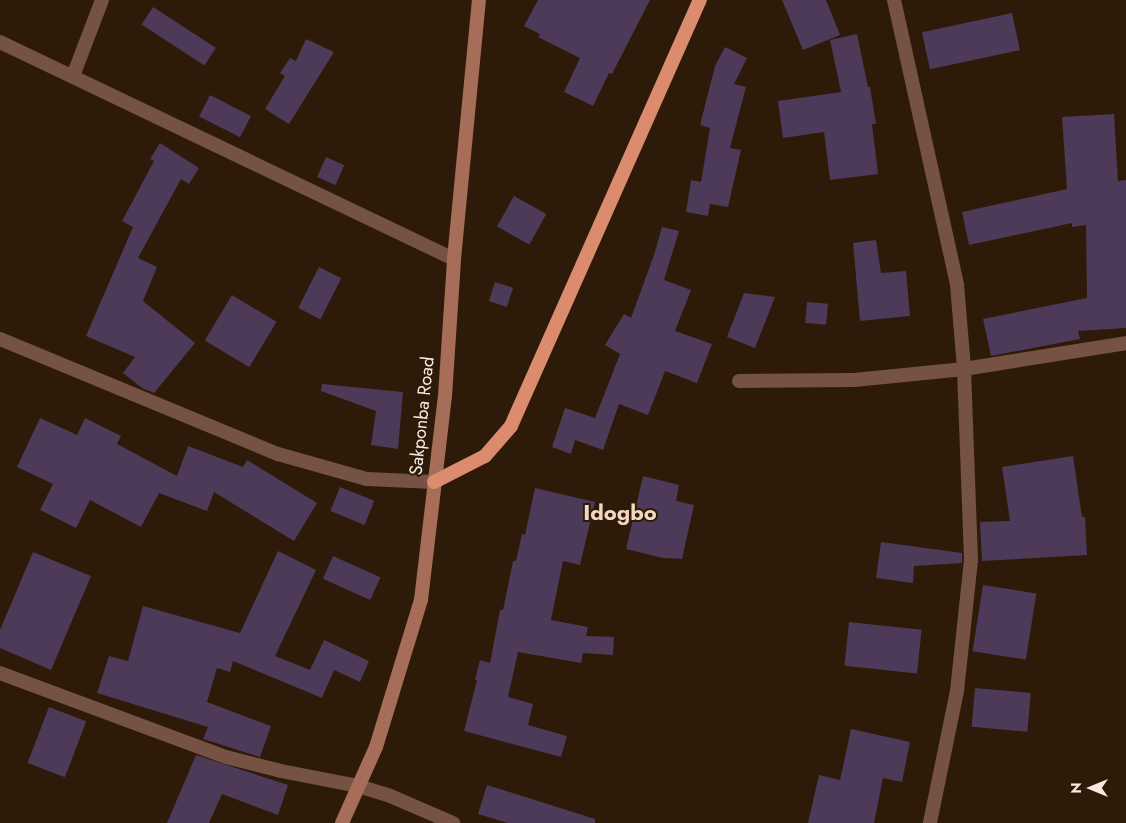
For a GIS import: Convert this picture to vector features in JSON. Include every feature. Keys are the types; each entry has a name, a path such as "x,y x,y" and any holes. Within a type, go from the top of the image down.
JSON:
{"highway":[{"path":"434,482 485,456 511,426 700,0"}],"main road":[{"name":"Sakponba Road","path":"342,823 376,747 421,600 445,396 454,259 479,0"}],"street":[{"path":"73,76 102,0"},
{"path":"894,0 957,286 964,369 972,560 957,691 930,823"},
{"path":"0,42 454,259"},
{"path":"0,339 278,454 366,480 434,482"},
{"path":"739,381 854,380 964,369 1126,343"},
{"path":"0,673 226,757 282,771 358,786 388,795 453,823"}],"building":[{"path":"538,0 650,0 612,74 609,73 593,106 564,92 580,58 538,37 540,34 524,26"},
{"path":"782,0 826,0 840,35 803,50"},
{"path":"153,7 216,48 204,65 142,25"},
{"path":"1012,13 1020,50 930,69 922,32"},
{"path":"857,34 868,87 870,87 876,124 872,124 878,174 830,180 824,132 783,138 778,101 841,92 830,40"},
{"path":"306,39 334,52 289,124 265,109 285,76 280,73 290,58 296,61"},
{"path":"725,47 747,58 734,84 746,87 730,148 741,150 728,207 710,204 708,216 686,212 691,180 701,182 710,128 700,125 715,66"},
{"path":"210,95 251,116 240,137 199,116"},
{"path":"1114,114 1118,181 1126,180 1126,328 1078,331 1080,339 991,356 983,319 1087,298 1086,225 1072,227 1072,223 969,245 962,212 1067,189 1062,117"},
{"path":"160,143 199,168 189,184 181,179 138,258 157,267 143,301 195,343 154,393 142,388 123,373 135,357 86,336 133,227 122,221 154,161 150,159"},
{"path":"326,157 344,165 335,185 317,177"},
{"path":"514,196 546,214 529,245 497,227"},
{"path":"662,227 679,231 664,280 691,290 675,331 712,344 697,383 665,371 648,415 619,404 603,450 575,440 571,454 552,447 565,408 595,418 620,354 605,345 624,314 631,318"},
{"path":"876,240 881,273 906,271 910,316 860,321 853,243"},
{"path":"319,267 341,278 320,319 298,308"},
{"path":"495,282 513,288 507,307 489,301"},
{"path":"744,293 775,297 755,348 727,337"},
{"path":"232,295 277,322 249,367 205,340"},
{"path":"807,302 828,304 826,325 805,323"},
{"path":"322,384 403,392 398,449 371,445 376,411 321,391"},
{"path":"40,418 77,435 85,418 121,436 117,444 177,476 188,446 243,467 247,460 317,503 294,541 214,492 207,511 159,493 141,527 90,500 76,528 40,510 53,484 17,467"},
{"path":"1073,456 1082,517 1085,517 1087,555 982,561 980,522 1010,521 1002,467"},
{"path":"643,476 679,485 676,501 694,505 682,559 663,558 626,549"},
{"path":"340,487 374,501 365,525 330,511"},
{"path":"535,488 595,502 580,565 563,561 551,620 588,627 586,636 614,637 613,655 583,653 581,663 518,652 508,697 533,704 528,725 567,736 561,757 464,731 480,660 490,663 500,610 503,610 513,561 516,561 522,534 525,535"},
{"path":"881,542 962,553 962,563 914,566 913,583 876,578"},
{"path":"278,551 316,570 275,656 310,670 324,640 369,661 360,682 334,670 322,698 233,661 230,672 217,668 207,702 271,726 260,757 203,739 208,727 97,693 109,656 128,661 143,606 240,633"},
{"path":"33,552 91,576 51,670 0,648 0,630"},
{"path":"333,556 381,577 370,600 323,579"},
{"path":"983,585 1036,593 1026,660 973,651"},
{"path":"849,622 922,630 917,673 844,666"},
{"path":"975,688 1031,693 1027,732 972,727"},
{"path":"49,707 86,721 65,777 27,763"},
{"path":"851,729 910,742 902,782 883,778 874,823 808,823 819,775 840,780"},
{"path":"196,755 288,785 278,815 222,794 209,823 167,823"},
{"path":"487,785 595,819 595,823 508,823 478,814"}],"district":[{"name":"Idogbo","path":"620,513"}]}
